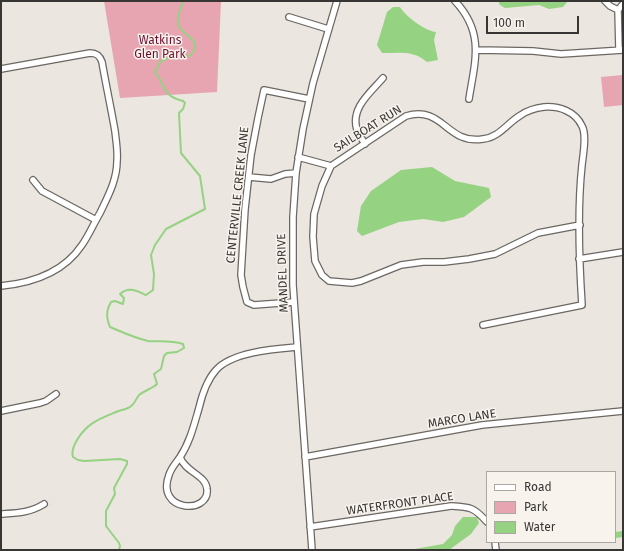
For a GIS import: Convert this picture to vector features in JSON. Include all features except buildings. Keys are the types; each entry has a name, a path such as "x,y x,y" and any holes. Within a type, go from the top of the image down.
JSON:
{"street":[{"name":"MANDEL DRIVE","path":"312,550 294,302 292,262 293,217 298,157 310,99 328,29 337,1"},
{"path":"456,1 471,24 477,50 469,99"},
{"path":"605,1 610,6 618,10"},
{"path":"477,50 529,51 561,54 621,50 618,10 623,4"},
{"path":"289,17 328,29"},
{"path":"1,69 95,53 100,57 102,62 114,124 118,159 112,188 82,246 56,270 35,280 14,285 1,286"},
{"path":"365,144 357,130 355,119 357,109 383,78"},
{"name":"CENTERVILLE CREEK LANE","path":"294,302 254,305 248,302 243,287 241,274 245,209 258,118 264,90 310,99"},
{"name":"SAILBOAT RUN","path":"483,326 582,305 579,259 580,225 580,179 584,142 583,127 578,118 568,111 557,107 532,110 520,115 496,136 471,140 458,137 436,119 426,114 417,113 406,116 331,166 322,186 314,214 313,237 315,261 322,275 329,281 352,283 361,281 401,265 423,262 444,262 495,254 538,233 580,225"},
{"path":"298,157 331,166"},
{"path":"249,177 274,179 285,174 296,173"},
{"path":"32,180 37,187 47,194 96,220"},
{"path":"579,259 623,252"},
{"path":"180,457 184,465 205,482 207,486 205,500 197,505 193,506 179,504 170,499 166,492 168,476 180,457 192,432 205,388 215,371 228,360 245,355 297,347"},
{"path":"1,411 40,403 56,394"},
{"name":"MARCO LANE","path":"305,457 482,425 623,411"},
{"path":"1,514 23,513 44,504"},
{"name":"WATERFRONT PLACE","path":"310,527 451,506 469,507 481,515 486,521"}],"green space":[{"name":"Watkins Glen Park","path":"104,1 221,1 217,92 120,98"},
{"path":"623,75 623,105 604,107 601,77"}],"water":[{"path":"498,1 568,1 563,7 549,9 539,5 505,8 500,5"},
{"path":"393,7 400,7 406,15 426,29 436,32 434,40 438,60 427,62 422,58 411,54 382,53 377,45 387,12"},
{"path":"432,167 455,181 489,188 491,197 464,217 443,222 423,219 399,222 362,236 357,231 361,206 371,191 401,170"},
{"path":"463,517 477,517 479,523 471,534 449,550 409,550 443,544 452,535 455,526"}],"waterway":[{"path":"119,550 119,543 106,526 106,511 115,494 114,488 127,464 127,461 120,459 84,461 78,460 72,455 75,444 85,429 94,422 126,409 134,404 139,395 157,384 154,374 161,369 164,356 167,353 177,352 184,348 183,344 148,341 133,337 110,327 107,314 111,302 115,301 123,304 124,298 120,294 123,292 133,290 146,295 153,290 154,274 151,255 155,245 166,229 205,209 200,176 181,153 179,113 183,109 185,103 171,96 165,90 155,72 160,62 174,55 187,57 195,48 193,41 178,25 178,16 183,1"},
{"path":"616,535 623,534"}]}
